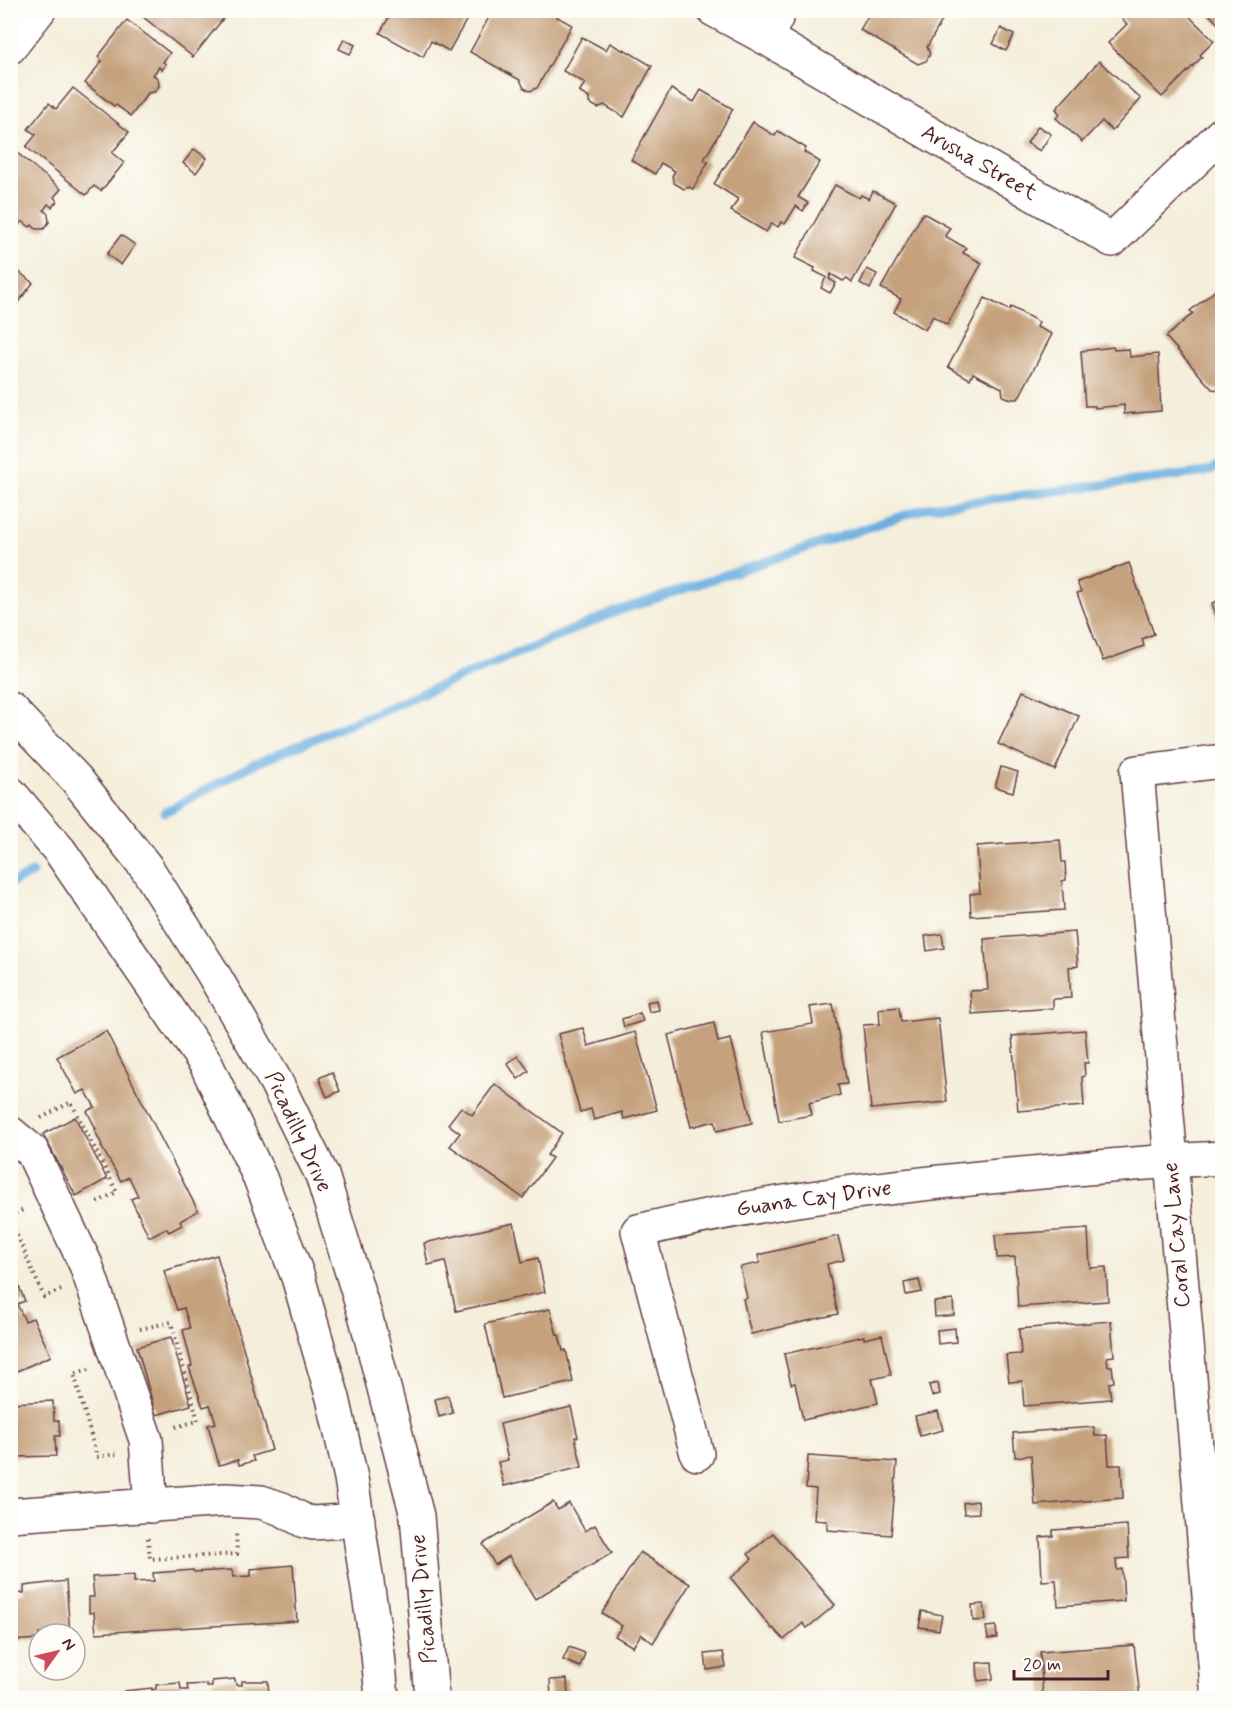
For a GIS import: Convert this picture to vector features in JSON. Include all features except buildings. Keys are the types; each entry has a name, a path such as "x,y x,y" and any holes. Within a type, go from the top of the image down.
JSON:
{"street":[{"path":"10,47 39,10"},
{"name":"Arusha Street","path":"714,10 773,24 1112,240 1222,134"},
{"name":"Picadilly Drive","path":"10,709 76,779 146,867 212,972 276,1082 322,1175 366,1318 417,1516 432,1698"},
{"name":"Coral Cay Lane","path":"1218,1698 1137,772 1222,761"},
{"path":"10,793 60,851 206,1064 260,1178 298,1277 333,1398 351,1478 378,1654 382,1698"},
{"path":"23,1127 86,1265 146,1440 149,1520"},
{"name":"Guana Cay Drive","path":"697,1454 638,1230 695,1217 849,1192 1170,1160 1222,1158"},
{"path":"10,1515 149,1520 226,1500 261,1502 282,1509 304,1521 324,1523 358,1521"}],"path":[{"path":"23,1127 71,1102 117,1192 85,1208"},
{"path":"10,1219 44,1298 71,1286"},
{"path":"137,1330 171,1322 198,1421 165,1429"},
{"path":"91,1369 74,1374 97,1457 126,1452"},
{"path":"149,1520 150,1559 237,1554 236,1526"}],"waterway":[{"path":"165,812 254,764 615,612 929,507 1206,472 1222,465"},
{"path":"10,884 32,873"}]}
